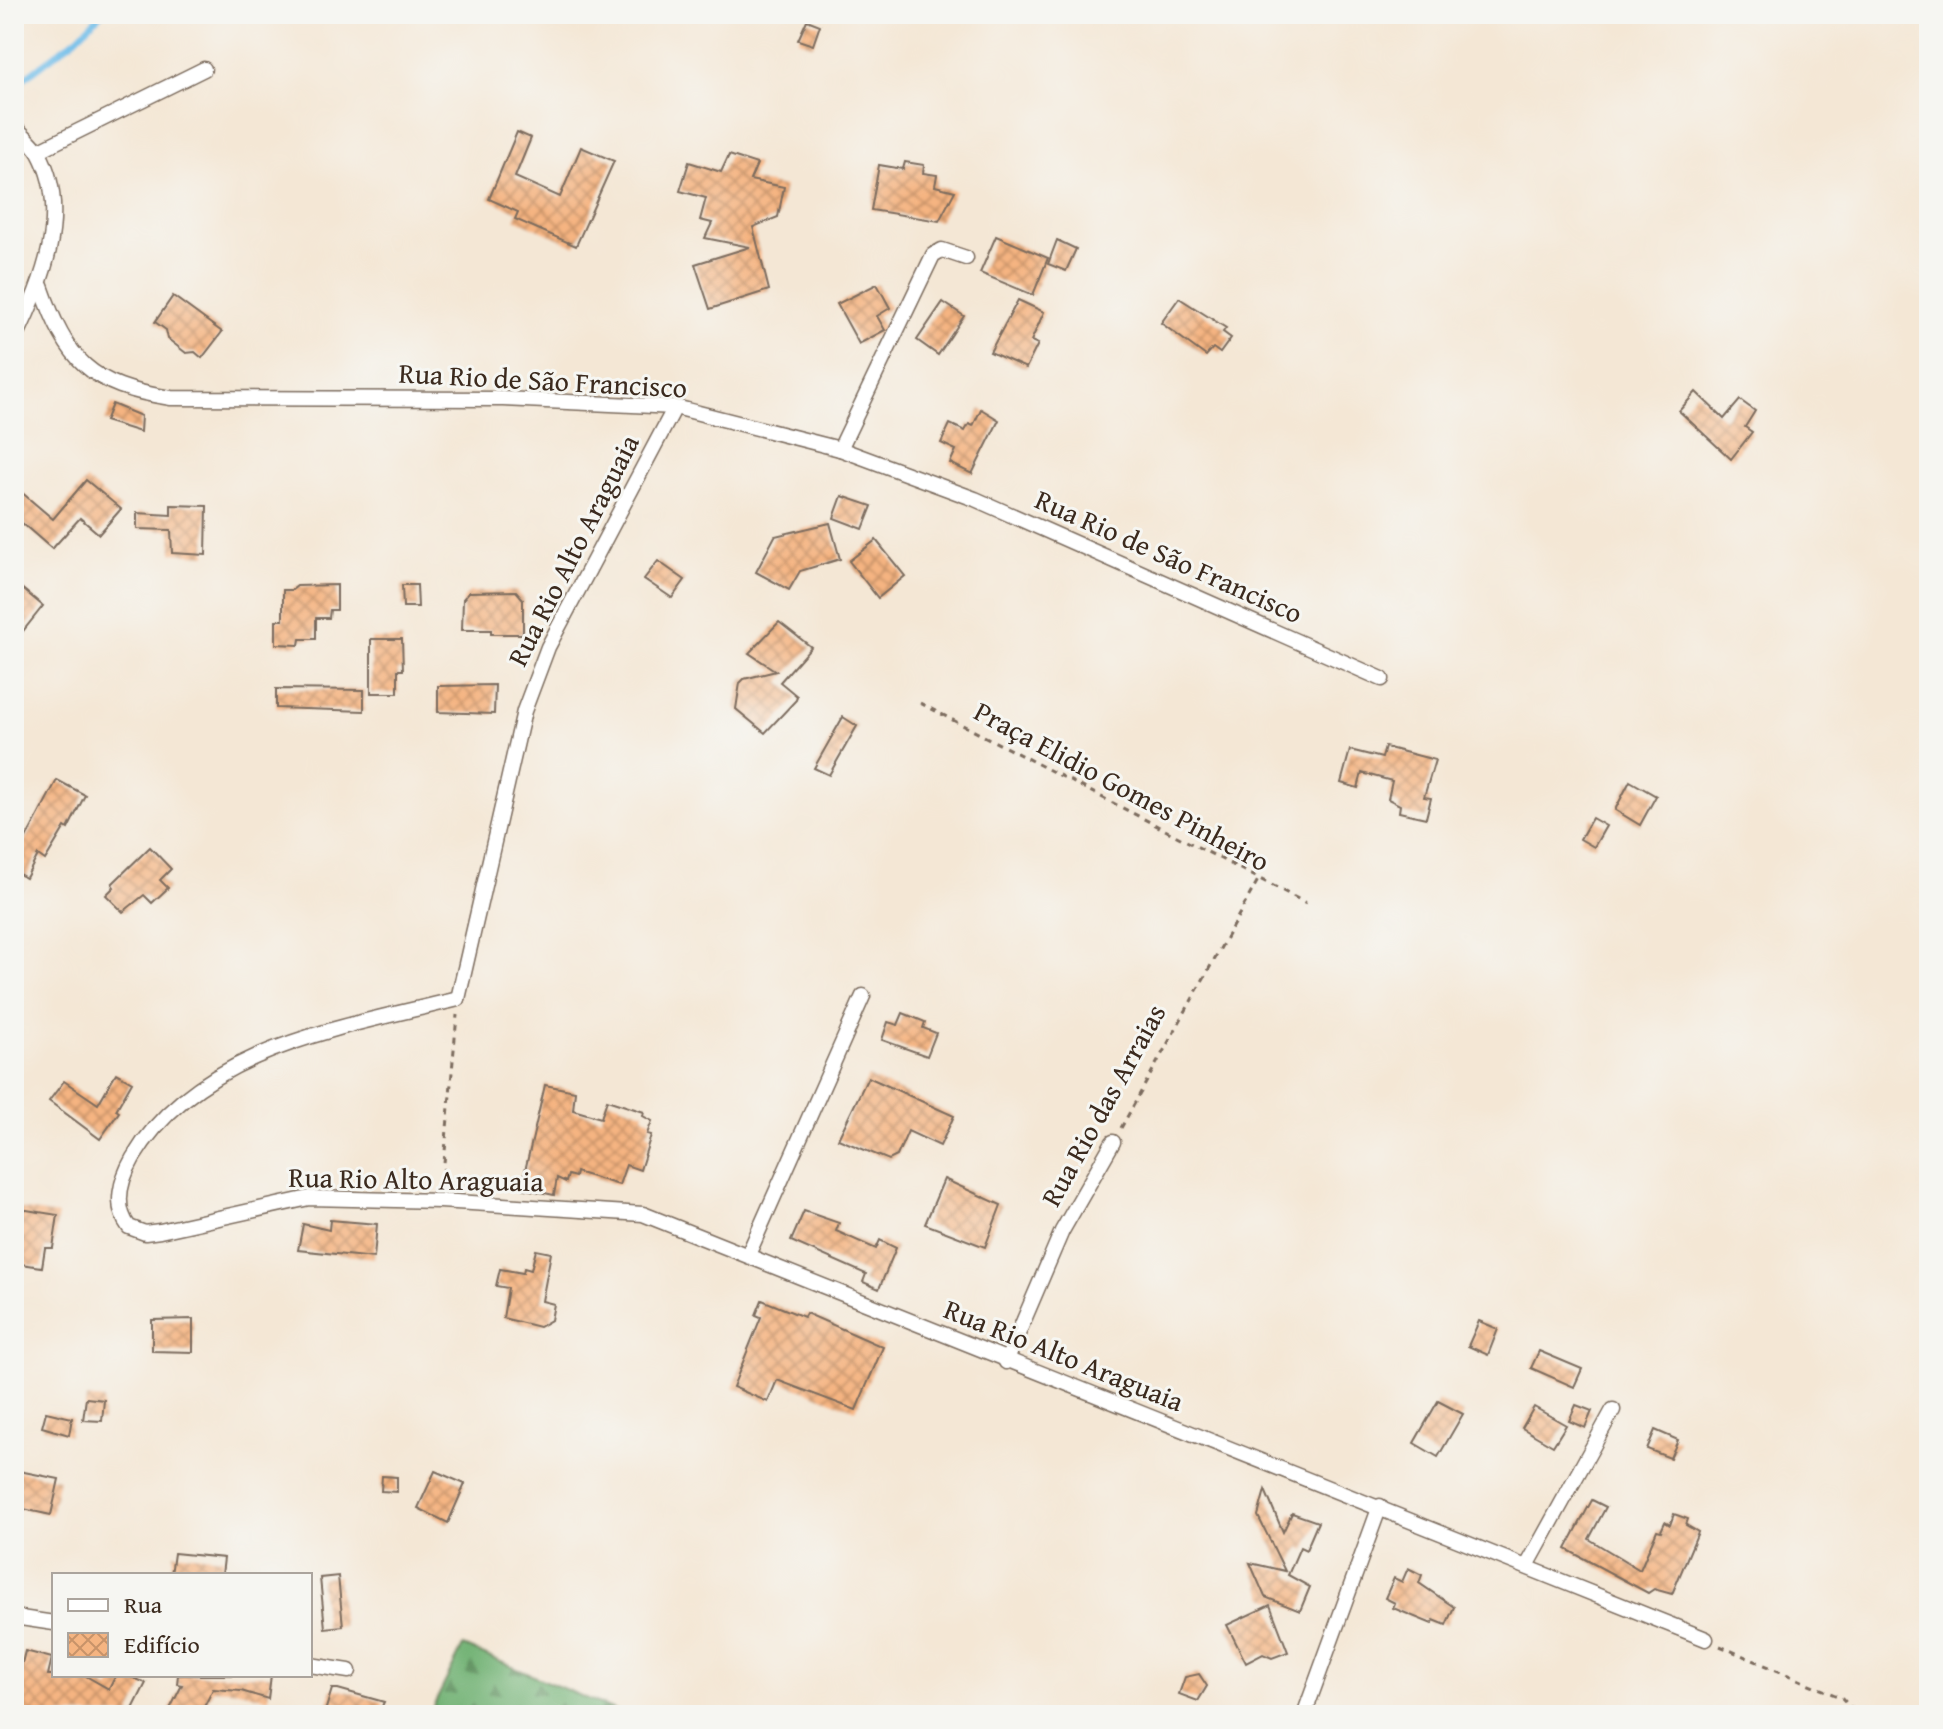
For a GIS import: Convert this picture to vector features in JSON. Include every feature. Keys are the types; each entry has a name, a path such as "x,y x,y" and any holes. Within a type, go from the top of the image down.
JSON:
{"street":[{"path":"38,151 204,69"},
{"path":"14,126 38,151 48,175 53,214 41,286 14,341"},
{"path":"840,449 933,255 942,250 966,258"},
{"name":"Rua Rio de São Francisco","path":"41,286 63,343 78,362 140,393 171,398 503,399 675,407 840,449 975,499 1382,679"},
{"name":"Rua Rio Alto Araguaia","path":"675,407 548,647 524,711 458,999 313,1035 237,1066 199,1088 154,1128 128,1167 120,1206 129,1227 145,1233 309,1198 440,1201 643,1214 1006,1362 1380,1506 1706,1639"},
{"path":"748,1255 863,996"},
{"name":"Rua Rio das Arraias","path":"1006,1362 1062,1231 1113,1142"},
{"path":"1527,1566 1613,1410"},
{"path":"1304,1715 1380,1506"},
{"path":"14,1617 52,1623"},
{"path":"312,1665 349,1671"}],"path":[{"name":"Praça Elidio Gomes Pinheiro","path":"920,703 1306,903"},
{"name":"Rua Rio das Arraias","path":"1113,1142 1258,880"},
{"path":"440,1201 458,999"},
{"path":"1706,1639 1842,1698 1858,1715"}],"green space":[{"path":"463,1646 626,1715 429,1715"}],"building":[{"path":"807,20 820,25 813,45 798,40"},
{"path":"517,132 531,138 515,177 560,197 581,147 614,161 576,246 515,219 518,212 489,199"},
{"path":"729,155 757,164 750,180 784,187 778,217 753,227 769,290 710,309 695,264 750,247 705,238 712,223 700,220 706,198 680,191 689,162 721,172"},
{"path":"905,162 924,165 923,173 937,175 935,186 955,191 939,221 871,210 879,165 903,169"},
{"path":"996,236 1048,258 1033,295 980,273"},
{"path":"1057,240 1076,249 1066,271 1048,264"},
{"path":"877,284 890,308 877,316 885,330 859,344 837,304"},
{"path":"173,296 222,332 202,358 195,352 186,353 168,339 166,330 155,322"},
{"path":"1179,298 1226,328 1223,332 1231,338 1220,353 1213,348 1206,356 1161,323"},
{"path":"1018,300 1044,312 1031,341 1038,344 1026,368 990,352"},
{"path":"943,302 964,316 938,355 917,340"},
{"path":"1696,392 1724,419 1740,400 1755,411 1745,427 1752,432 1731,459 1679,411"},
{"path":"112,404 141,416 140,432 105,421"},
{"path":"981,409 999,420 972,474 950,463 956,450 941,443 950,424 965,431 969,424 973,426"},
{"path":"86,480 121,509 99,534 80,518 52,549 14,516 14,486 53,519"},
{"path":"842,496 872,506 863,529 834,518"},
{"path":"171,505 207,506 206,555 172,553 171,530 137,529 137,513 171,515"},
{"path":"830,523 840,559 800,571 789,590 756,572 775,536"},
{"path":"876,540 905,576 878,598 849,561"},
{"path":"658,561 685,580 672,598 644,579"},
{"path":"14,582 43,606 23,631 14,624"},
{"path":"337,585 337,610 330,610 329,618 316,618 316,639 300,639 299,645 276,644 276,620 283,620 283,590 292,590 297,586"},
{"path":"402,585 417,585 418,607 403,607"},
{"path":"516,591 523,599 523,634 462,630 463,599 469,592"},
{"path":"779,622 811,647 780,682 797,696 796,700 765,733 736,709 740,683 744,679 776,671 749,653"},
{"path":"371,639 402,639 403,670 398,670 398,693 371,693"},
{"path":"495,685 494,714 438,712 438,686"},
{"path":"276,689 364,690 364,711 276,708"},
{"path":"843,717 857,726 829,775 814,768"},
{"path":"1385,747 1435,760 1424,797 1431,798 1426,818 1399,812 1400,805 1388,799 1392,781 1362,773 1358,788 1341,783 1350,750 1382,758"},
{"path":"57,780 85,795 68,829 65,827 45,860 38,855 26,878 14,871 14,861"},
{"path":"1630,781 1656,796 1640,825 1615,810"},
{"path":"1592,818 1606,826 1594,847 1580,839"},
{"path":"150,847 171,869 160,880 168,888 152,903 144,895 123,912 106,895 114,887 112,884"},
{"path":"903,1013 925,1022 923,1028 936,1033 927,1056 882,1040 888,1022 898,1025"},
{"path":"116,1073 132,1082 116,1110 119,1112 100,1139 49,1101 64,1081 98,1104"},
{"path":"868,1077 954,1116 940,1146 908,1131 897,1156 889,1160 838,1139"},
{"path":"545,1085 575,1091 573,1110 601,1118 607,1100 644,1112 643,1116 652,1121 640,1170 626,1165 619,1185 576,1172 575,1177 568,1175 566,1182 557,1178 554,1195 521,1188"},
{"path":"944,1179 1001,1205 985,1247 925,1224"},
{"path":"14,1208 58,1215 53,1248 45,1248 42,1267 14,1263"},
{"path":"804,1211 839,1223 836,1231 876,1249 880,1240 896,1248 879,1289 863,1282 866,1274 791,1241"},
{"path":"330,1220 377,1224 374,1258 298,1250 303,1224 329,1230"},
{"path":"536,1250 551,1253 542,1301 554,1304 551,1320 539,1327 503,1318 508,1288 496,1286 500,1269 523,1273 524,1268 531,1270"},
{"path":"762,1300 804,1317 806,1313 883,1347 856,1410 777,1380 768,1402 733,1387 761,1317 756,1315"},
{"path":"193,1319 193,1352 152,1351 152,1320"},
{"path":"1479,1321 1498,1329 1488,1355 1468,1346"},
{"path":"1539,1351 1582,1369 1574,1387 1531,1368"},
{"path":"86,1398 104,1400 102,1421 83,1420"},
{"path":"1438,1401 1463,1414 1438,1457 1414,1443"},
{"path":"1576,1405 1592,1411 1585,1428 1569,1421"},
{"path":"1534,1407 1566,1425 1553,1446 1522,1428"},
{"path":"46,1412 72,1418 69,1435 42,1427"},
{"path":"1655,1430 1678,1440 1670,1458 1647,1449"},
{"path":"14,1470 59,1479 51,1515 14,1507"},
{"path":"435,1471 465,1484 448,1523 418,1508"},
{"path":"382,1476 397,1477 397,1492 381,1491"},
{"path":"1265,1490 1283,1532 1292,1513 1318,1522 1306,1550 1300,1547 1288,1575 1310,1587 1300,1611 1265,1597 1250,1563 1285,1571 1258,1516"},
{"path":"1592,1500 1606,1507 1589,1539 1640,1570 1657,1530 1661,1531 1665,1522 1670,1525 1674,1514 1688,1519 1686,1525 1698,1532 1672,1594 1654,1589 1648,1593 1566,1549"},
{"path":"174,1553 224,1558 222,1573 171,1573"},
{"path":"1408,1568 1422,1575 1419,1583 1454,1607 1446,1625 1434,1620 1432,1624 1393,1608 1395,1603 1385,1598 1394,1578 1402,1582"},
{"path":"338,1576 343,1626 325,1628 320,1578"},
{"path":"1270,1605 1288,1652 1272,1658 1263,1654 1246,1663 1227,1625"},
{"path":"25,1651 52,1658 48,1675 52,1677 88,1677 109,1689 115,1677 131,1677 146,1683 130,1715 14,1715 14,1696"},
{"path":"1199,1674 1207,1686 1198,1701 1179,1694 1185,1677"},
{"path":"178,1677 271,1677 268,1699 241,1691 213,1689 200,1715 167,1715 182,1685 177,1684"},
{"path":"332,1689 384,1702 378,1715 324,1715"}],"waterway":[{"path":"14,86 77,38 101,14"}]}
